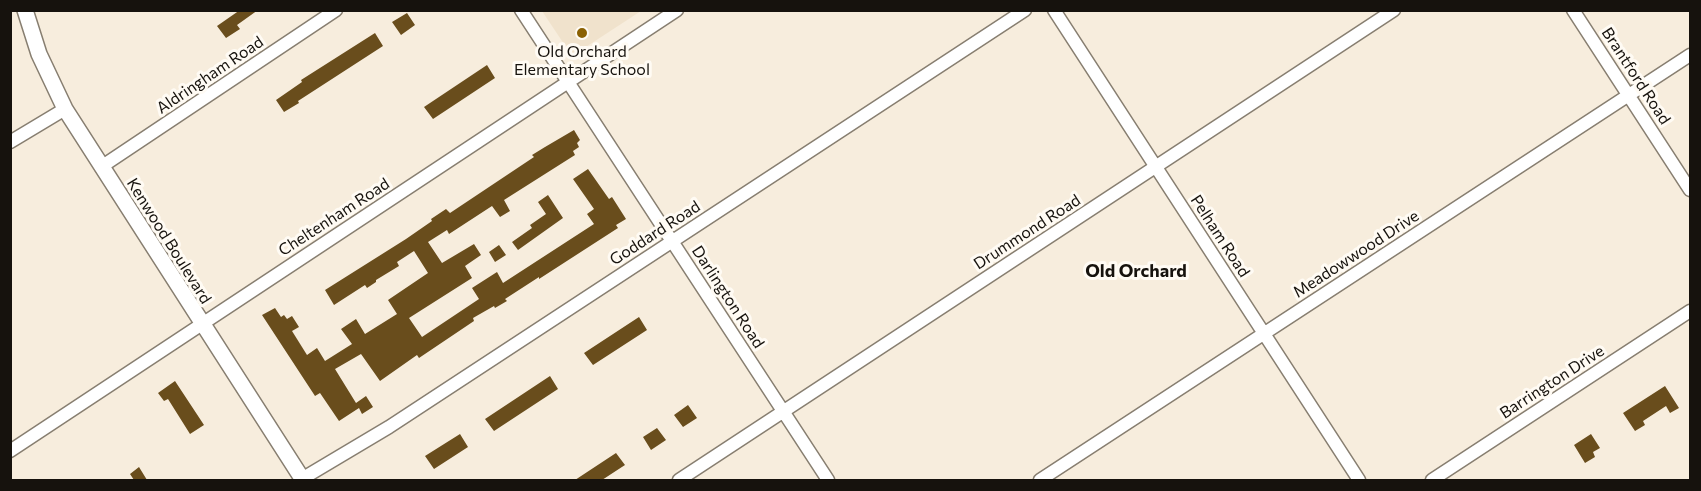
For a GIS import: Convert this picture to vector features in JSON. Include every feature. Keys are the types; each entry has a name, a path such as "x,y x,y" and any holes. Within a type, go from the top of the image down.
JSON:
{"street":[{"name":"Kenwood Boulevard","path":"25,10 39,54 65,109 302,480"},
{"name":"Aldringham Road","path":"101,167 336,10"},
{"name":"Darlington Road","path":"521,10 828,480"},
{"name":"Cheltenham Road","path":"10,451 677,10"},
{"name":"Goddard Road","path":"302,480 389,427 1025,10"},
{"name":"Pelham Road","path":"1054,10 1359,480"},
{"name":"Drummond Road","path":"679,480 1394,10"},
{"name":"Brantford Road","path":"1573,10 1690,190"},
{"name":"Meadowwood Drive","path":"1040,480 1690,55"},
{"path":"10,142 65,109"},
{"name":"Barrington Drive","path":"1432,480 1690,311"}],"shaded area":[{"name":"Old Orchard Elementary School","path":"542,11 641,11 572,56"}],"building":[{"path":"240,10 258,10 237,25 240,29 226,38 217,26"},
{"path":"407,13 415,25 401,35 392,22"},
{"path":"375,33 383,46 284,112 276,100 302,82 301,80"},
{"path":"487,65 495,78 433,119 424,107"},
{"path":"574,130 580,140 577,143 579,147 573,151 575,155 504,200 510,211 500,217 492,206 449,234 447,230 428,242 442,263 474,244 481,255 465,266 472,278 409,318 422,337 479,299 472,288 497,272 503,283 594,224 587,214 594,209 573,179 588,169 609,199 612,197 626,219 616,225 618,228 505,299 507,301 473,318 474,321 419,358 417,355 380,381 361,354 335,369 356,403 366,396 373,407 362,414 359,408 339,421 320,393 315,396 262,315 275,308 281,317 284,315 287,319 292,316 299,327 292,331 307,355 317,348 325,361 352,344 341,329 356,319 365,334 397,314 388,300 428,273 414,251 397,262 399,266 376,282 367,288 365,285 334,305 325,290 406,239 446,209 450,213 534,157 532,155"},
{"path":"548,195 563,218 518,250 512,242 532,228 530,225 546,214 538,202"},
{"path":"499,245 506,255 495,262 489,252"},
{"path":"639,317 647,330 593,365 584,353"},
{"path":"550,376 558,389 494,431 485,419"},
{"path":"175,381 204,425 190,434 168,399 164,401 158,393"},
{"path":"1665,386 1679,408 1670,413 1666,406 1643,421 1645,425 1635,431 1623,413"},
{"path":"688,405 697,418 683,427 674,415"},
{"path":"657,428 666,440 651,450 643,437"},
{"path":"460,434 468,447 434,469 425,456"},
{"path":"1591,434 1600,448 1593,452 1595,457 1585,463 1574,445"},
{"path":"616,453 625,465 602,480 575,480"},
{"path":"139,467 147,480 134,480 130,474"}],"place":[{"name":"Old Orchard Elementary School","path":"582,33"}],"district":[{"name":"Old Orchard","path":"1136,271"}]}
